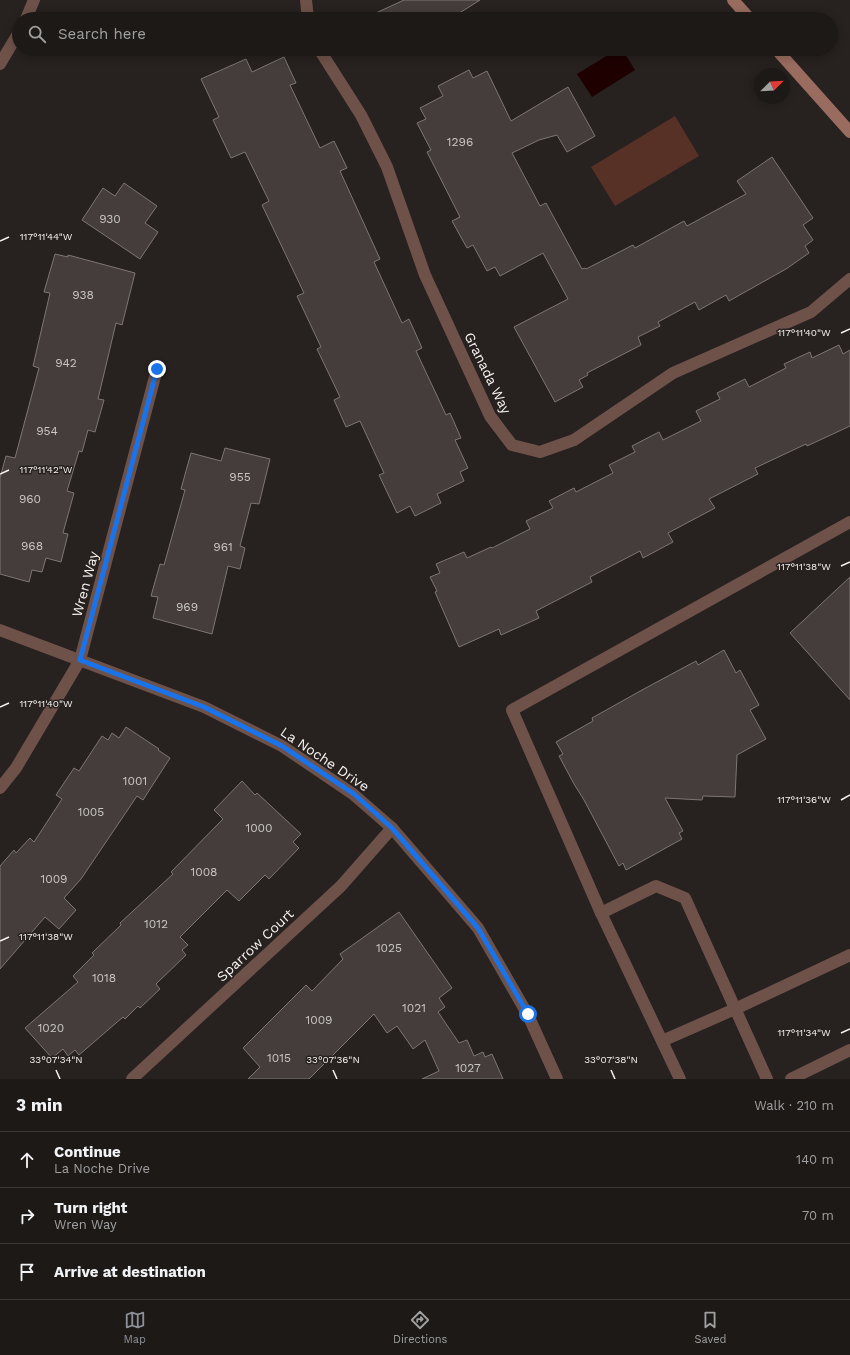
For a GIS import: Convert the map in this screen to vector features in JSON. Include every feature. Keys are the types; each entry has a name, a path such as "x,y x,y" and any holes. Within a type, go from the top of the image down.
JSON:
{"main road":[{"path":"733,0 744,12"},
{"path":"782,56 850,132"}],"street":[{"path":"29,12 34,0"},
{"path":"306,0 307,12"},
{"path":"0,64 12,44"},
{"name":"Granada Way","path":"323,56 361,115 387,167 425,275 490,416 512,445 540,452 574,440 673,373 811,312 850,279"},
{"name":"Wren Way","path":"0,788 16,768 80,660 157,369"},
{"path":"680,1079 601,914 512,710 850,522"},
{"name":"La Noche Drive","path":"0,630 204,707 282,746 354,794 392,828 478,928 528,1014 557,1079"},
{"name":"Sparrow Court","path":"132,1079 341,886 392,828"},
{"path":"601,914 656,886 685,898 767,1079"},
{"path":"662,1041 735,1009 850,955"},
{"path":"791,1079 850,1050"}],"shaded area":[{"path":"607,56 626,56 635,70 592,97 577,74"},
{"path":"675,116 699,156 615,206 591,167"}],"building":[{"path":"404,0 480,0 461,12 378,12"},
{"path":"284,57 296,83 290,85 320,148 334,141 347,168 340,171 380,259 374,262 402,323 409,319 422,348 416,351 446,415 450,413 461,438 455,440 468,468 460,472 464,481 437,494 441,503 415,516 410,506 397,513 379,475 384,473 360,421 346,427 334,400 340,397 317,349 321,347 297,296 304,293 262,205 269,201 245,152 231,158 213,120 219,117 201,79 246,59 252,72"},
{"path":"469,70 473,78 487,71 511,121 568,87 595,136 567,152 557,135 539,140 512,153 540,206 546,203 582,269 586,269 633,245 635,248 684,221 687,226 746,194 737,181 772,157 813,218 803,225 813,240 805,246 809,253 786,269 729,301 726,295 699,310 695,302 658,322 660,326 638,337 641,345 587,373 588,375 579,380 583,387 555,402 514,327 568,299 543,253 500,276 495,267 487,271 473,245 467,248 452,221 460,217 427,152 431,150 417,123 426,119 420,108 443,96 438,86"},
{"path":"124,183 157,206 145,223 158,232 140,259 82,220 103,188 115,196"},
{"path":"55,254 68,257 68,255 135,273 122,325 116,323 98,399 104,400 95,432 88,430 82,452 79,451 67,491 74,493 63,533 68,534 61,562 46,558 42,572 32,570 29,582 0,574 0,478 6,456 15,458 39,368 33,366 50,293 44,292"},
{"path":"839,345 843,354 850,350 850,426 807,446 806,444 755,468 758,474 709,499 715,508 668,533 673,542 643,558 640,551 590,577 592,582 536,611 539,618 501,635 499,629 459,647 430,577 440,573 436,564 464,552 467,558 491,547 492,548 530,529 526,521 553,508 549,501 574,488 576,492 613,473 609,465 635,452 632,446 659,432 663,440 701,421 696,411 720,399 717,393 745,379 749,387 786,368 784,364 810,352 812,358"},
{"path":"225,448 270,459 259,504 251,503 240,546 245,548 240,569 228,566 212,634 153,618 158,597 151,596 160,564 164,565 185,490 181,489 191,453 221,461"},
{"path":"850,577 850,700 790,633"},
{"path":"724,650 736,673 740,670 759,705 750,710 766,739 737,755 735,797 703,796 702,800 665,798 683,831 679,833 682,839 626,870 623,863 619,866 574,784 559,756 563,754 556,742 593,721 592,718 642,690 696,661 698,665"},
{"path":"126,727 170,758 143,800 137,796 81,879 64,898 76,910 59,929 45,917 0,969 0,866 14,850 16,853 30,838 34,842 62,799 56,795 74,768 79,771 102,736 108,740 112,733 119,738"},
{"path":"242,781 255,795 257,793 301,834 293,842 299,848 269,879 265,875 239,901 227,890 180,937 188,945 182,950 186,955 156,984 160,989 140,1008 138,1006 125,1019 123,1017 79,1055 75,1050 68,1056 63,1049 52,1058 25,1028 78,982 73,976 94,955 92,953 121,925 120,923 173,874 171,872 223,819 214,810"},
{"path":"399,912 452,988 439,998 445,1007 438,1012 459,1043 467,1040 474,1056 483,1052 485,1057 492,1054 503,1079 422,1079 439,1071 425,1040 413,1049 397,1026 387,1033 374,1014 309,1079 248,1079 260,1067 243,1048 306,985 312,991 343,959 340,954"}],"route":[{"path":"157,369 80,660 204,707 282,746 354,794 392,828 478,928 528,1014"}]}
